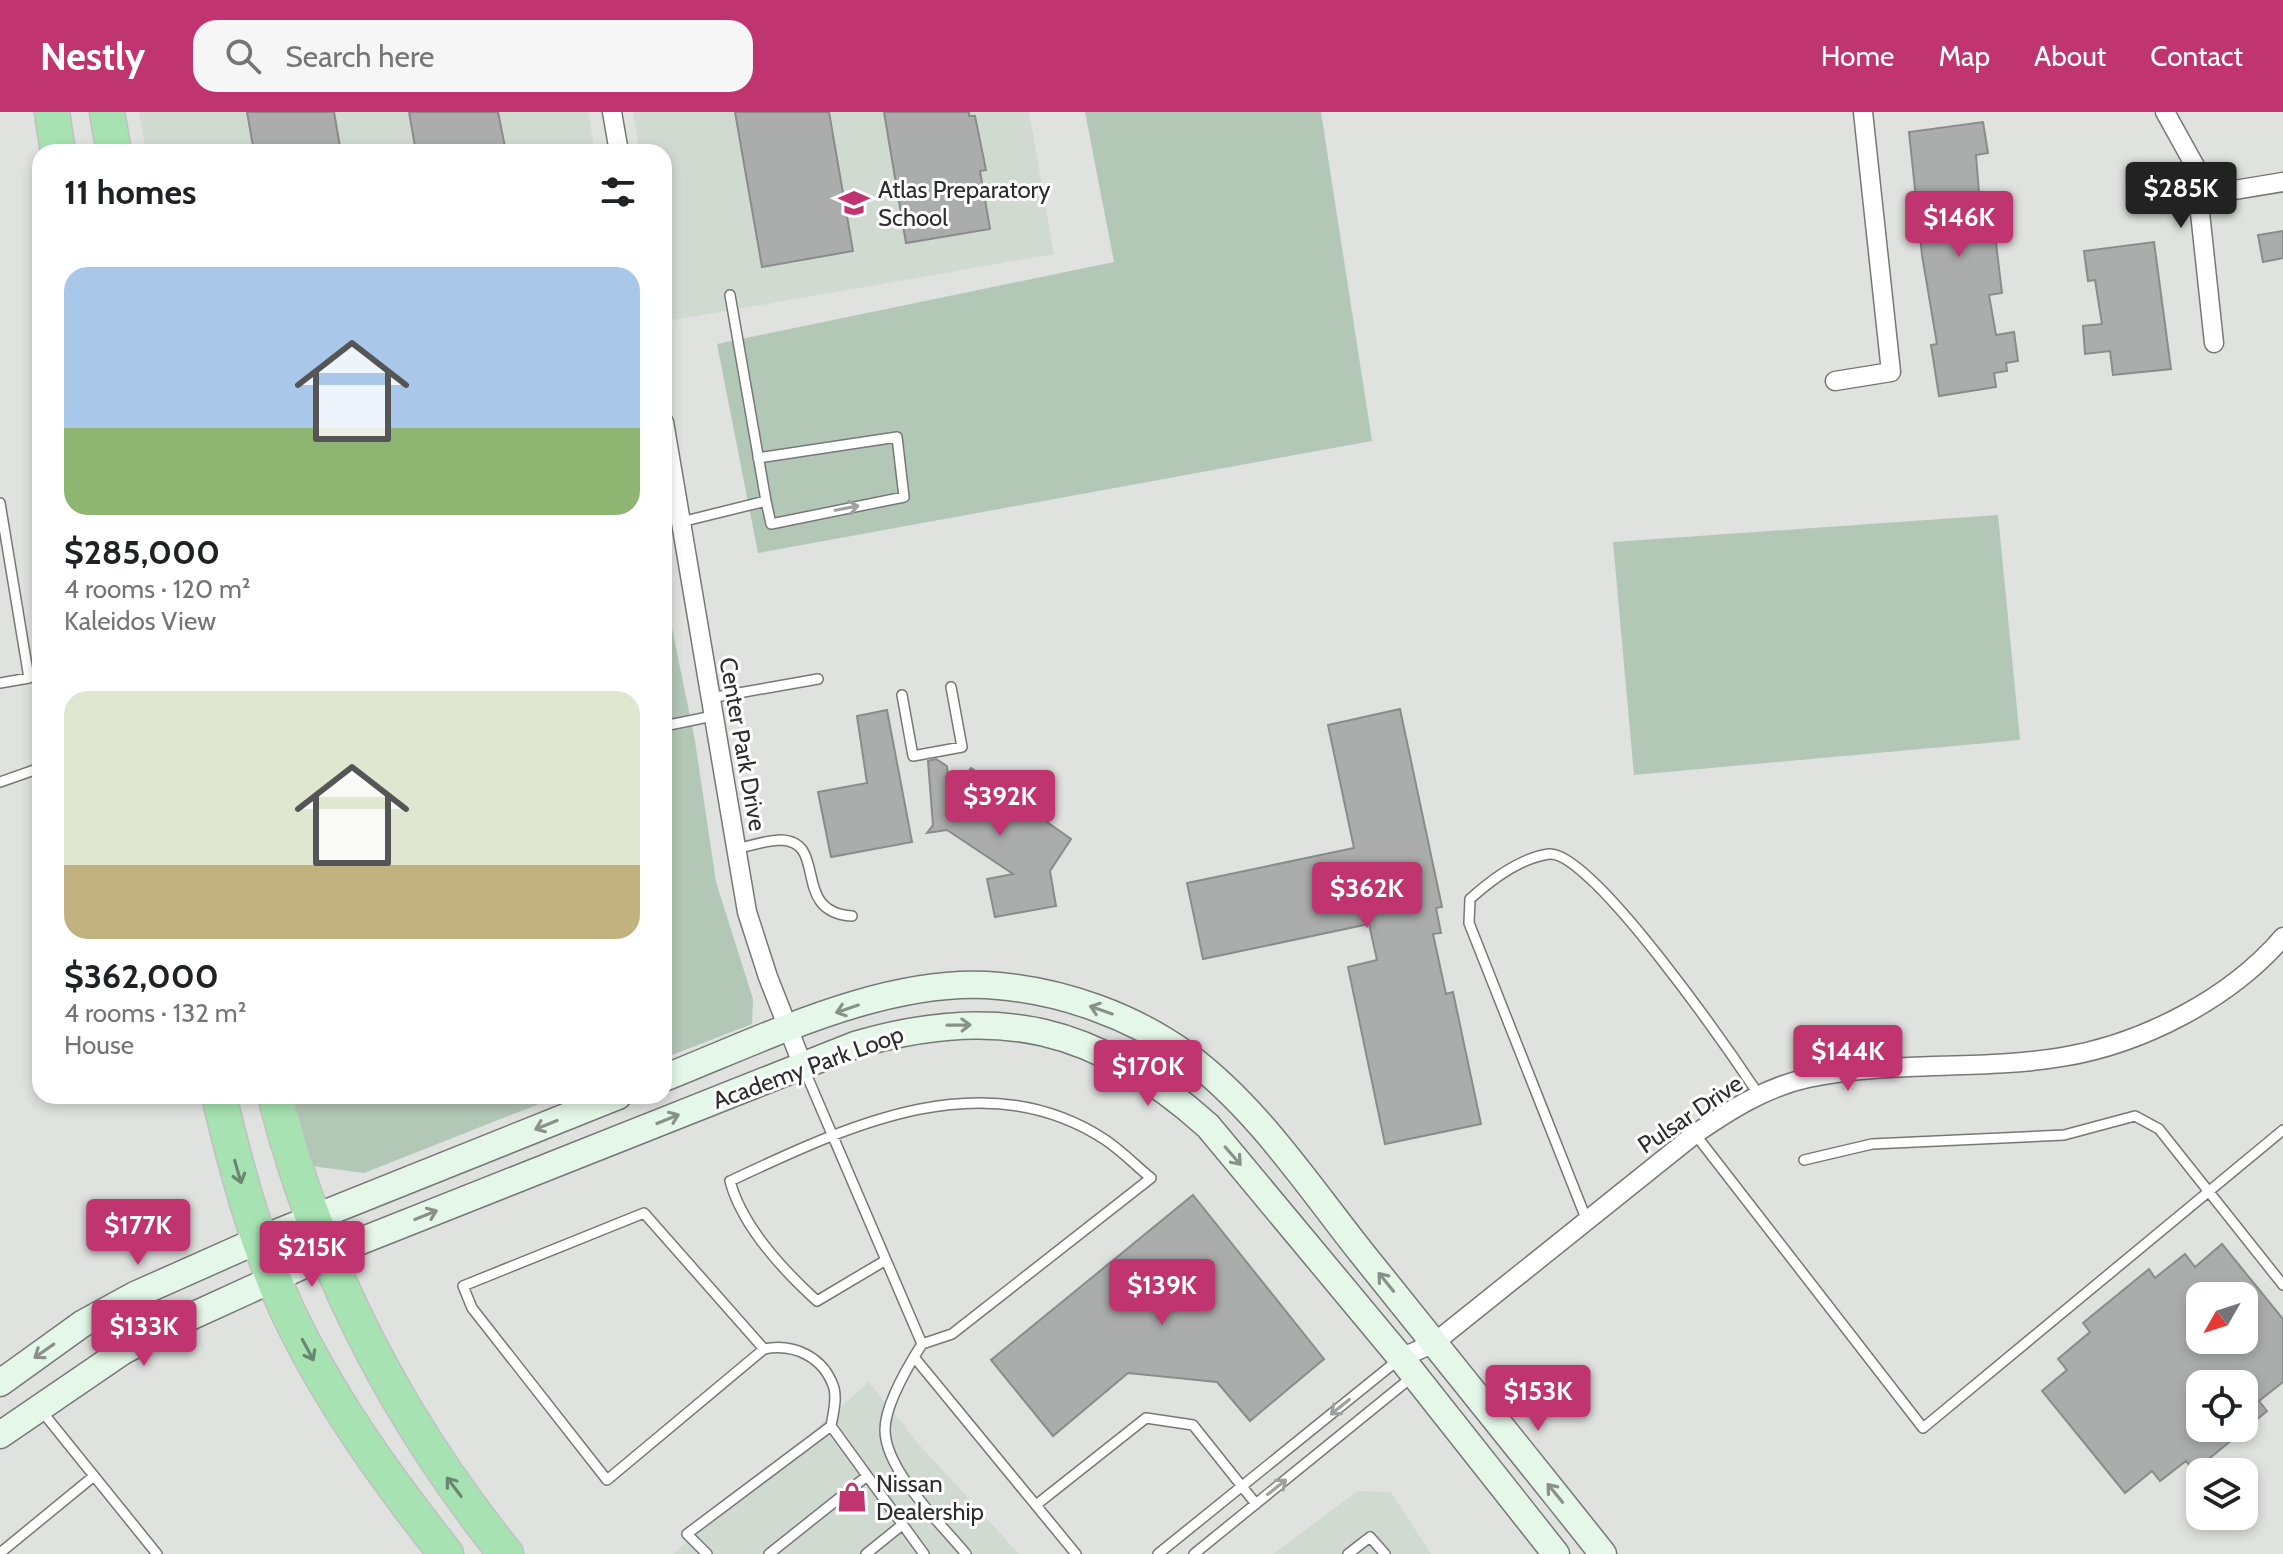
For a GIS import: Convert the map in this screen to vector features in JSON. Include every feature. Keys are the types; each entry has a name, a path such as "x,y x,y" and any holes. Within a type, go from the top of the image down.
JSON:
{"highway":[{"path":"52,112 57,144"},
{"path":"107,112 113,144"},
{"path":"221,1104 247,1201 275,1279 307,1348 360,1438 446,1554"},
{"path":"278,1104 328,1254 372,1352 414,1428 443,1472 506,1554"}],"street":[{"path":"612,112 618,144"},
{"path":"1835,381 1891,372 1863,112"},
{"path":"2165,112 2195,166 2214,343"},
{"path":"2198,196 2283,182"},
{"name":"Center Park Drive","path":"672,469 736,849 755,941 803,1066"},
{"name":"Pulsar Drive","path":"1408,1367 1695,1134 1759,1095 1806,1078 2040,1059 2093,1050 2148,1031 2199,1005 2253,966 2283,937"},
{"name":"Academy Park Loop","path":"672,1075 788,1029 891,994 943,987 998,985 1084,1004 1119,1016 1184,1053 1253,1117 1603,1554"},
{"name":"Academy Park Loop","path":"0,1435 38,1406 123,1351 328,1254 803,1066 908,1030 957,1024 1041,1032 1107,1053 1173,1095 1208,1126 1408,1367 1556,1554"},
{"path":"0,1383 82,1324 135,1295 314,1217 598,1104"}],"lane":[{"path":"730,295 758,458 771,524 904,497 897,437 758,458"},
{"path":"681,522 766,501"},
{"path":"0,503 29,678 0,683"},
{"path":"672,723 712,707 818,679"},
{"path":"902,695 913,756 962,747 951,687"},
{"path":"0,782 32,771"},
{"path":"736,849 779,840 795,845 806,857 821,906 835,915 852,916"},
{"path":"1587,1221 1469,923 1470,899 1494,877 1550,854 1566,858 1601,886 1725,1042 1759,1095"},
{"path":"803,1066 922,1344"},
{"path":"886,1260 817,1301 795,1281 736,1203 730,1181 832,1134 887,1114 928,1106 986,1102 1036,1108 1104,1140 1151,1178 952,1334 922,1344 898,1387 885,1430 894,1464 962,1552"},
{"path":"1804,1160 1872,1144 2064,1135 2135,1116 2159,1129 2210,1189 2283,1285"},
{"path":"1695,1134 1923,1428 2283,1130"},
{"path":"764,1349 644,1213 463,1286 472,1308 607,1480 764,1349 782,1345 797,1350 819,1365 835,1390 831,1426 924,1554"},
{"path":"914,1357 1076,1554"},
{"path":"1158,1554 1242,1486 1408,1367"},
{"path":"1194,1554 1256,1504 1408,1367"},
{"path":"38,1406 157,1554"},
{"path":"1036,1505 1146,1418 1193,1425 1256,1504"},
{"path":"707,1554 687,1534 831,1426"},
{"path":"0,1553 94,1476"},
{"path":"769,1554 867,1476"},
{"path":"866,1554 902,1525"},
{"path":"1348,1554 1370,1537 1385,1554"}],"shaded area":[{"path":"139,112 588,112 594,144 145,144"},
{"name":"Atlas Preparatory School","path":"633,112 1029,112 1054,254 672,320 672,144 639,144"},
{"name":"Nissan Dealership","path":"869,1382 915,1440 1019,1554 673,1554"},
{"path":"1358,1491 1391,1492 1431,1554 1273,1554"}],"green space":[{"path":"1085,112 1321,112 1372,441 758,553 717,344 1114,262"},
{"path":"1998,515 2020,740 1634,775 1613,542"},
{"path":"672,628 695,741 716,882 753,999 752,1024 672,1055"},
{"path":"295,1104 539,1104 364,1173 312,1166"}],"building":[{"path":"247,112 334,112 340,144 253,144"},
{"path":"409,112 498,112 504,144 415,144"},
{"path":"735,112 829,112 853,251 762,267"},
{"path":"884,112 969,112 969,116 975,116 986,170 980,171 990,229 906,243"},
{"path":"1983,122 1988,153 1976,155 1981,219 1993,218 2002,293 1989,295 1996,335 2014,332 2018,361 2006,363 2007,371 1994,373 1996,387 1939,396 1931,345 1937,344 1922,255 1909,132"},
{"path":"2283,231 2283,258 2263,262 2258,235"},
{"path":"2154,242 2171,369 2113,375 2110,351 2085,354 2083,326 2102,324 2095,280 2088,281 2084,251"},
{"path":"1400,709 1442,907 1436,908 1441,933 1433,934 1446,994 1453,992 1481,1124 1385,1144 1348,967 1377,960 1369,924 1203,959 1187,883 1354,848 1328,725"},
{"path":"887,710 912,842 831,857 818,792 867,783 857,716"},
{"path":"936,759 947,766 950,799 971,768 1071,839 1050,871 1056,906 995,917 987,879 1013,874 947,830 927,833 933,825 928,761"},
{"path":"1193,1195 1324,1359 1250,1421 1217,1382 1128,1373 1053,1436 991,1360"},
{"path":"2222,1244 2253,1282 2186,1282 2186,1354 2258,1354 2258,1288 2283,1319 2283,1382 2259,1401 2267,1411 2258,1418 2258,1370 2186,1370 2186,1442 2229,1442 2210,1458 2186,1458 2160,1481 2152,1471 2125,1493 2042,1391 2067,1370 2058,1359 2090,1332 2083,1323 2149,1269 2155,1278 2185,1254 2195,1267"}],"place":[{"name":"Atlas Preparatory School","path":"854,203"},
{"name":"Nissan Dealership","path":"852,1497"}]}
